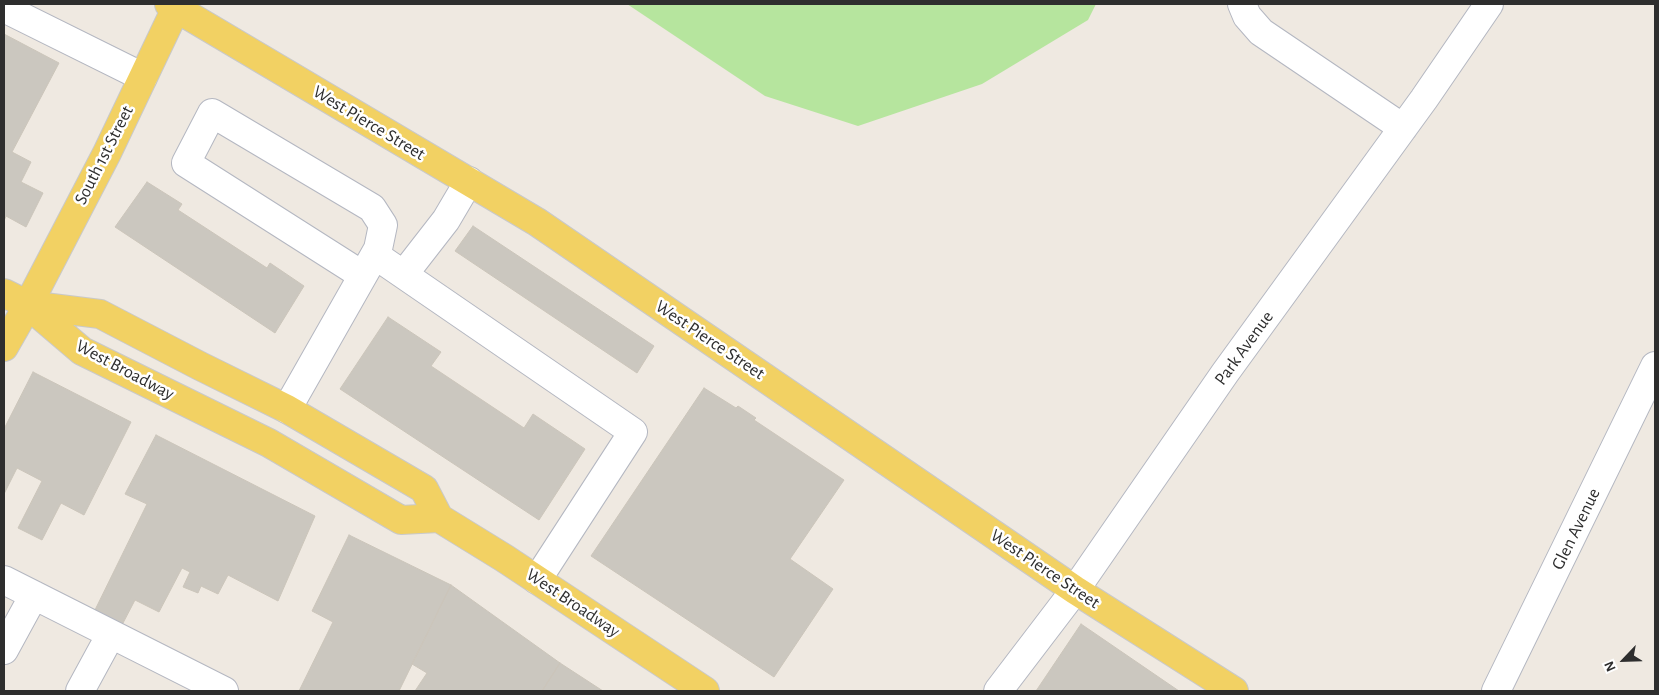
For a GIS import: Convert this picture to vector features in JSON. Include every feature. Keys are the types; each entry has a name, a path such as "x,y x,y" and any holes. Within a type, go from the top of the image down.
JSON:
{"main road":[{"name":"South 1st Street","path":"4,346 28,305 107,153 143,78 174,5"},
{"name":"West Pierce Street","path":"174,5 545,228 1075,590 1234,691"},
{"path":"4,293 28,305"},
{"name":"West Broadway","path":"28,305 100,314 287,409 424,489 439,518 504,558 705,691"},
{"name":"West Broadway","path":"28,305 82,350 269,443 401,520 439,518"}],"street":[{"path":"1242,4 1247,16 1260,32 1403,128"},
{"name":"Park Avenue","path":"998,691 1075,590 1225,373 1403,128 1489,4"},
{"path":"4,8 143,78"},
{"path":"287,409 368,265 378,249 383,225 372,208 212,113 186,163 368,265 404,274 633,432 537,580"},
{"path":"404,274 446,220 469,181"},
{"name":"Glen Avenue","path":"1496,691 1655,366"},
{"path":"4,580 111,634 180,682 224,691"},
{"path":"4,650 34,595"},
{"path":"80,691 111,634"}],"green space":[{"path":"627,4 1096,4 1088,20 982,84 858,126 765,96"}],"building":[{"path":"4,34 59,63 12,152 31,162 21,182 43,193 26,227 6,216 4,221"},
{"path":"147,182 182,204 178,210 267,268 270,263 304,286 275,333 115,227"},
{"path":"473,226 654,346 637,373 455,251"},
{"path":"388,317 441,352 431,366 524,428 533,414 585,449 539,520 340,389"},
{"path":"33,372 131,422 84,515 61,503 42,540 18,528 42,481 17,468 4,494 4,429"},
{"path":"704,388 736,408 738,406 756,418 754,420 844,480 790,559 833,589 774,677 591,556"},
{"path":"156,435 315,516 278,601 228,575 218,594 201,586 198,593 183,587 190,572 182,568 159,612 135,600 122,625 94,612 147,504 125,494"},
{"path":"349,535 451,585 399,691 299,691 333,622 312,611"},
{"path":"451,585 560,663 542,691 415,691 427,673 412,664"},
{"path":"1081,624 1179,691 1036,691"},
{"path":"560,663 603,691 542,691"}]}
